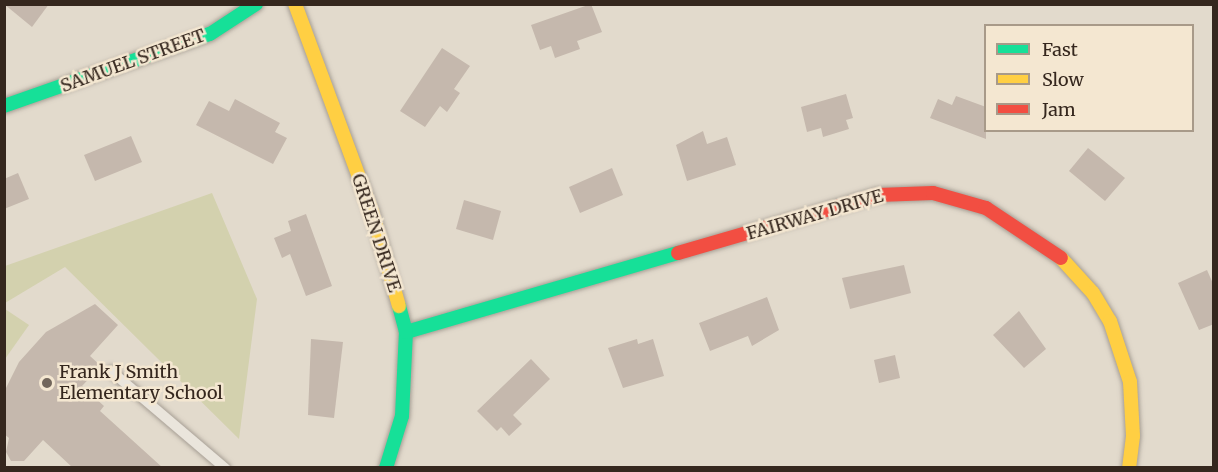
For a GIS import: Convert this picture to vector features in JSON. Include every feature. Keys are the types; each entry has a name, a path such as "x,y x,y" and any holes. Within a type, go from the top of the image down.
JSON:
{"street":[{"name":"SAMUEL STREET","path":"4,106 145,60 210,34 256,4"},
{"name":"GREEN DRIVE","path":"296,4 372,212 406,332 402,416 386,468"},
{"name":"FAIRWAY DRIVE","path":"406,332 878,195 933,193 986,208 1020,227 1056,253 1093,293 1110,321 1130,382 1133,436 1129,468"}],"lane":[{"path":"111,372 225,468"}],"shaded area":[{"path":"212,193 257,299 239,439 65,267 5,303 5,266"},
{"path":"5,309 29,325 5,359"}],"building":[{"path":"4,4 49,4 32,27"},
{"path":"591,4 602,32 577,41 580,49 555,58 551,46 540,50 531,25"},
{"path":"442,48 470,66 454,89 460,93 447,112 440,106 425,127 400,111"},
{"path":"846,94 853,118 846,120 849,129 823,137 821,128 807,132 801,107"},
{"path":"956,96 984,106 986,139 930,118 938,99 952,105"},
{"path":"235,99 280,123 275,132 287,138 273,164 196,125 209,101 229,111"},
{"path":"703,131 707,144 727,137 736,165 687,181 676,145"},
{"path":"131,136 142,162 95,181 84,155"},
{"path":"1088,148 1125,178 1105,201 1069,171"},
{"path":"612,168 623,195 580,213 569,187"},
{"path":"18,173 29,199 4,209 4,179"},
{"path":"464,200 501,211 493,240 456,229"},
{"path":"306,214 332,286 306,296 290,254 282,258 274,238 291,231 288,221"},
{"path":"904,265 911,293 850,309 842,278"},
{"path":"1207,270 1214,286 1214,324 1199,330 1178,283"},
{"path":"767,297 779,330 752,346 748,336 710,351 699,323"},
{"name":"Frank J Smith Elementary School","path":"95,304 118,325 90,356 101,366 82,386 104,406 100,411 163,468 73,468 43,440 24,461 11,461 6,452 9,438 4,434 4,392 19,362 46,332"},
{"path":"1019,311 1046,349 1024,368 993,335"},
{"path":"311,339 343,342 334,418 308,415"},
{"path":"637,339 638,344 653,339 664,376 623,388 608,348"},
{"path":"895,355 900,378 879,383 874,360"},
{"path":"531,359 550,379 513,415 522,424 509,436 501,427 497,431 477,411"}],"traffic: fast":[{"path":"4,106 210,34 256,4"},
{"path":"406,332 678,253"},
{"path":"386,468 402,416 406,332 399,306"}],"traffic: slow":[{"path":"295,4 372,212 399,306"},
{"path":"1061,258 1093,293 1110,321 1130,382 1133,436 1129,468"}],"traffic: jam":[{"path":"678,253 878,195 933,193 986,208 1061,258"}],"place":[{"name":"Frank J Smith Elementary School","path":"47,383"}]}
